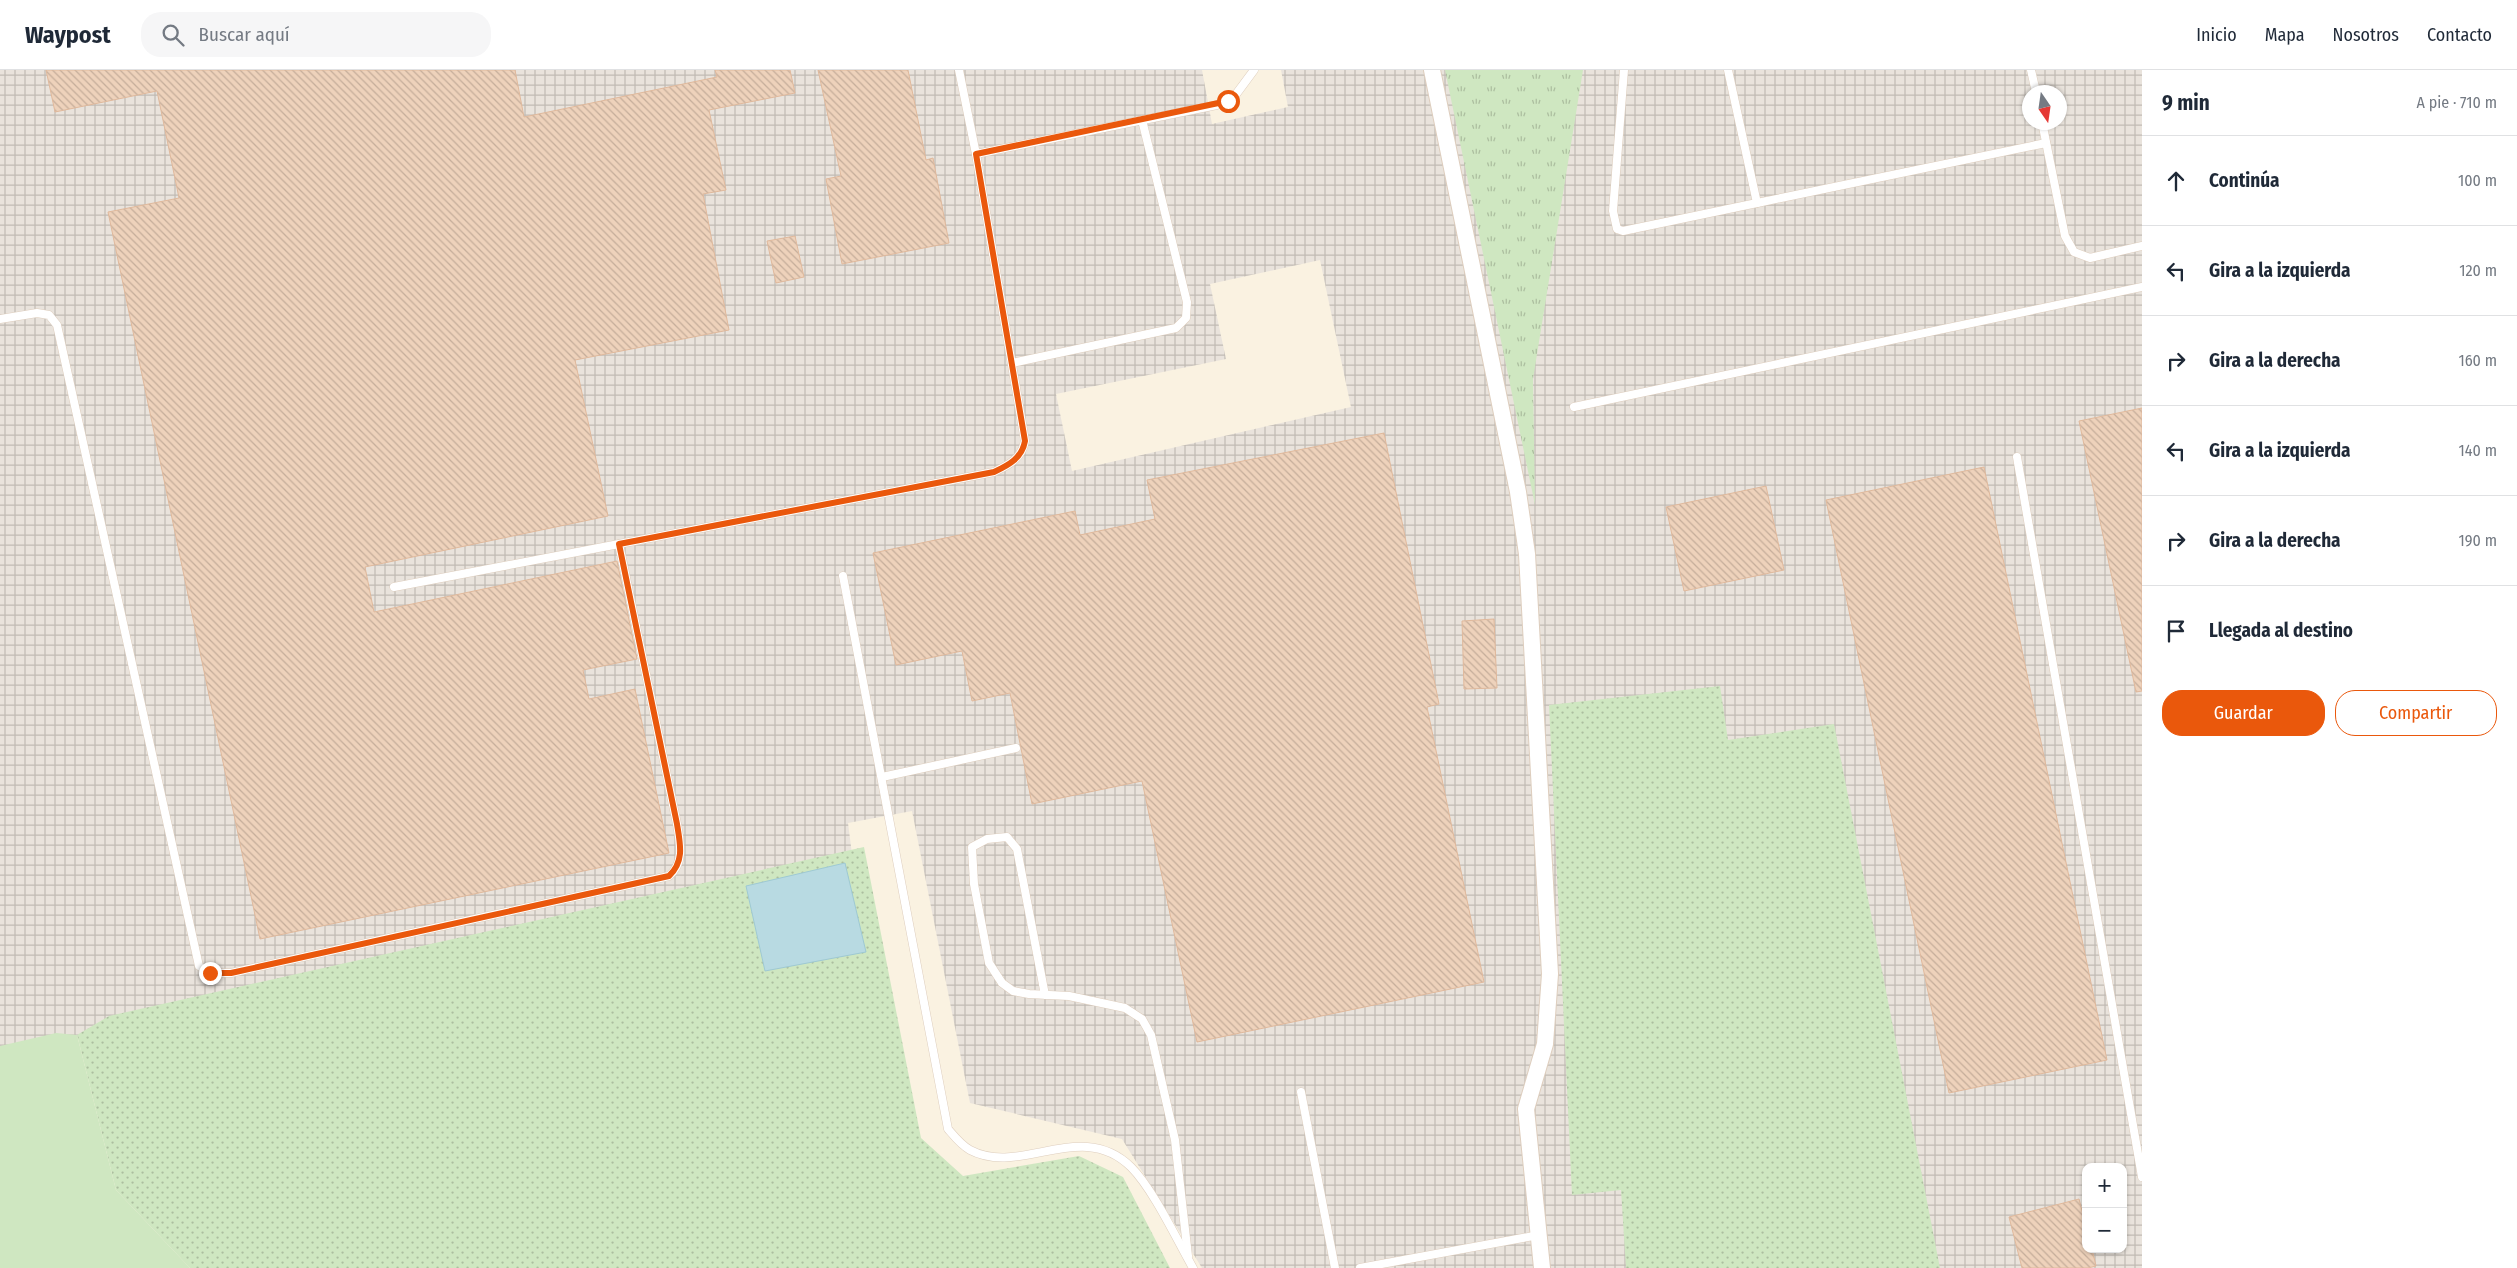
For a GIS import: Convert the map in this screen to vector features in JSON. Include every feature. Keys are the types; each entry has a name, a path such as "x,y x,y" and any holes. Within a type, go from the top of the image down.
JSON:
{"street":[{"path":"1432,70 1518,492 1527,554 1550,974 1545,1044 1526,1109 1542,1268"}],"lane":[{"path":"394,587 994,472 1017,458 1023,450 1025,441 976,154 959,70"},
{"path":"976,154 1228,101 1240,91 1254,70"},
{"path":"1624,70 1613,211 1617,229 1623,231 2046,143"},
{"path":"1728,70 1757,203"},
{"path":"2031,70 2034,85"},
{"path":"1012,363 1176,328 1186,318 1187,302 1142,120"},
{"path":"2044,130 2065,236 2074,252 2090,258 2142,246"},
{"path":"1574,407 2142,287"},
{"path":"0,319 37,313 49,315 57,326 198,966 210,973 231,973 669,876 675,871 680,859 681,850 677,824 619,544"},
{"path":"2017,457 2138,1138 2142,1178"},
{"path":"843,576 948,1129 970,1150 991,1157 1013,1156 1058,1147 1090,1146 1120,1159 1142,1180 1193,1268"},
{"path":"882,777 1016,748"},
{"path":"1045,995 1017,849 1007,837 987,838 972,847 974,884 989,963 1002,983 1014,990 1045,995 1069,996 1125,1008 1142,1019 1151,1035 1175,1140 1189,1260"},
{"path":"1301,1092 1335,1268"},
{"path":"1360,1268 1539,1235"}],"shaded area":[{"path":"0,70 1202,70 1212,124 1288,107 1281,70 2142,70 2142,1268 1202,1268 1122,1139 970,1103 912,811 848,823 853,862 0,1054","holes":["1320,260 1351,407 1072,471 1056,394 1226,359 1210,284"]}],"green space":[{"path":"1445,70 1583,70 1533,379 1535,505"},
{"path":"1720,686 1728,740 1834,724 1940,1268 1626,1268 1621,1190 1572,1195 1549,705"},
{"path":"864,847 921,1138 963,1176 1079,1156 1123,1177 1170,1268 190,1268 116,1190 77,1035 109,1016"},
{"path":"56,1033 77,1035 116,1190 190,1268 0,1268 0,1046"}],"water":[{"path":"845,863 866,952 765,971 746,886"}],"building":[{"path":"46,70 515,70 524,117 717,77 715,70 790,70 795,93 709,110 726,190 703,194 729,330 575,360 608,516 365,567 374,612 617,561 637,659 583,670 589,699 635,689 669,853 260,939 108,212 179,198 157,91 55,112"},
{"path":"818,70 908,70 926,160 933,158 949,243 842,264 826,179 841,176"},
{"path":"795,236 804,277 776,283 767,241"},
{"path":"2142,408 2142,691 2136,692 2079,421"},
{"path":"1384,433 1439,704 1427,707 1484,982 1197,1042 1142,781 1032,804 1010,693 972,701 962,651 896,665 873,553 1075,511 1080,535 1155,519 1147,480"},
{"path":"1984,467 2107,1060 1949,1093 1826,500"},
{"path":"1766,486 1784,570 1684,591 1666,507"},
{"path":"1494,619 1497,688 1464,689 1462,621"},
{"path":"2079,1199 2082,1211 2082,1253 2093,1253 2096,1266 2088,1268 2022,1268 2009,1217"}],"route":[{"path":"210,973 231,973 669,876 675,871 680,859 681,850 677,824 619,544 994,472 1007,466 1023,450 1025,441 976,154 1217,105 1228,101"}]}
